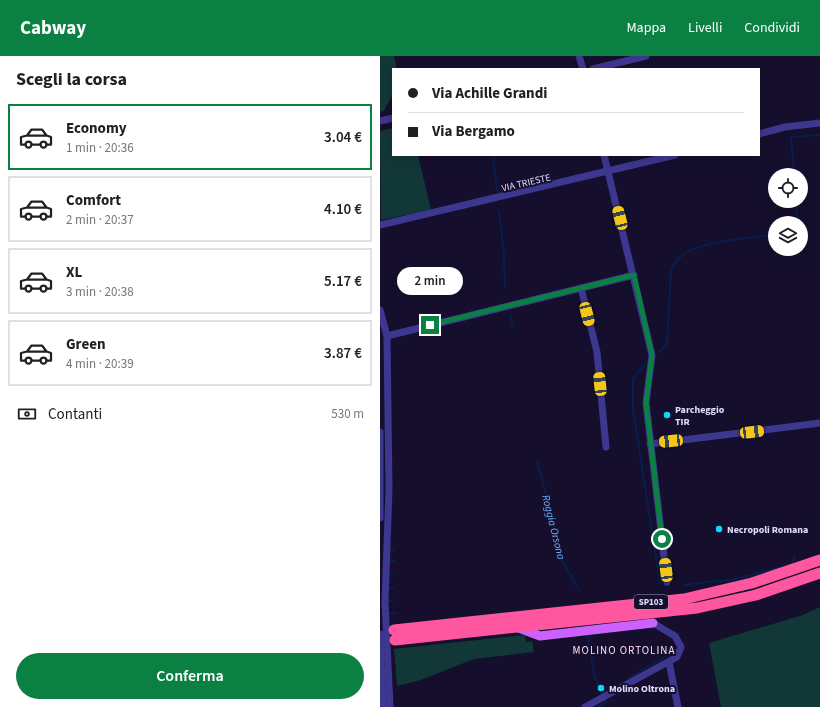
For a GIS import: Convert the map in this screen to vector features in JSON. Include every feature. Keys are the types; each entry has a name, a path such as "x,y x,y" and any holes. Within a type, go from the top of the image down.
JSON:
{"highway":[{"name":"SP103","path":"545,614 699,591 768,574 820,556"},
{"name":"SP103","path":"820,560 761,581 704,595 478,622 395,635 516,627 707,606 765,592 820,573"}],"main road":[{"path":"516,627 540,636 653,623"}],"street":[{"path":"579,56 582,68"},
{"path":"598,68 646,56"},
{"path":"380,122 392,118"},
{"path":"760,134 785,127 820,123"},
{"path":"604,156 652,355 646,403 667,582"},
{"name":"VIA TRIESTE","path":"380,225 671,156"},
{"path":"387,336 634,275"},
{"path":"581,288 597,352 606,447"},
{"path":"380,310 387,336 389,489 385,602 390,707"},
{"path":"650,444 820,423"},
{"path":"380,432 380,518"},
{"name":"SP103","path":"653,623 675,636 681,644 681,650 677,657 670,662"},
{"path":"380,634 383,707"},
{"path":"585,707 670,662 678,707"}],"green space":[{"path":"380,56 394,56 397,68 392,68 392,96 384,111 380,112"},
{"path":"392,128 392,156 418,156 431,210 381,220 380,131"},
{"path":"820,607 820,707 721,707 709,643 803,615"},
{"path":"525,635 526,642 532,641 534,652 474,659 418,681 397,686 394,649"}],"waterway":[{"path":"793,168 791,137 820,135"},
{"name":"Roggia Orsona","path":"495,156 493,159 497,191"},
{"path":"796,208 797,216"},
{"name":"Roggia Orsona","path":"499,211 504,254 505,287"},
{"path":"659,352 667,343 671,272 676,261 686,253 700,247 733,240 768,236"},
{"name":"Roggia Orsona","path":"510,315 513,326"},
{"path":"645,365 633,379 633,409 660,584"},
{"name":"Roggia Orsona","path":"537,461 563,562 579,590"},
{"path":"389,550 394,550"},
{"path":"791,565 795,556"},
{"path":"389,561 394,561"},
{"path":"683,586 731,580 781,567"},
{"path":"388,574 393,574"},
{"path":"388,588 393,588"},
{"path":"388,601 394,600"},
{"path":"389,613 397,613"},
{"name":"Roggia Orsona","path":"588,636 594,675 606,702 597,707"},
{"path":"627,679 668,655 671,649"}],"place":[{"name":"Parcheggio TIR","path":"667,415"},
{"name":"Necropoli Romana","path":"719,529"},
{"name":"Molino Oltrona","path":"601,688"}],"district":[{"name":"MOLINO ORTOLINA","path":"624,650"}],"route":[{"path":"430,325 634,275 652,355 652,366 646,403 662,539"}]}
